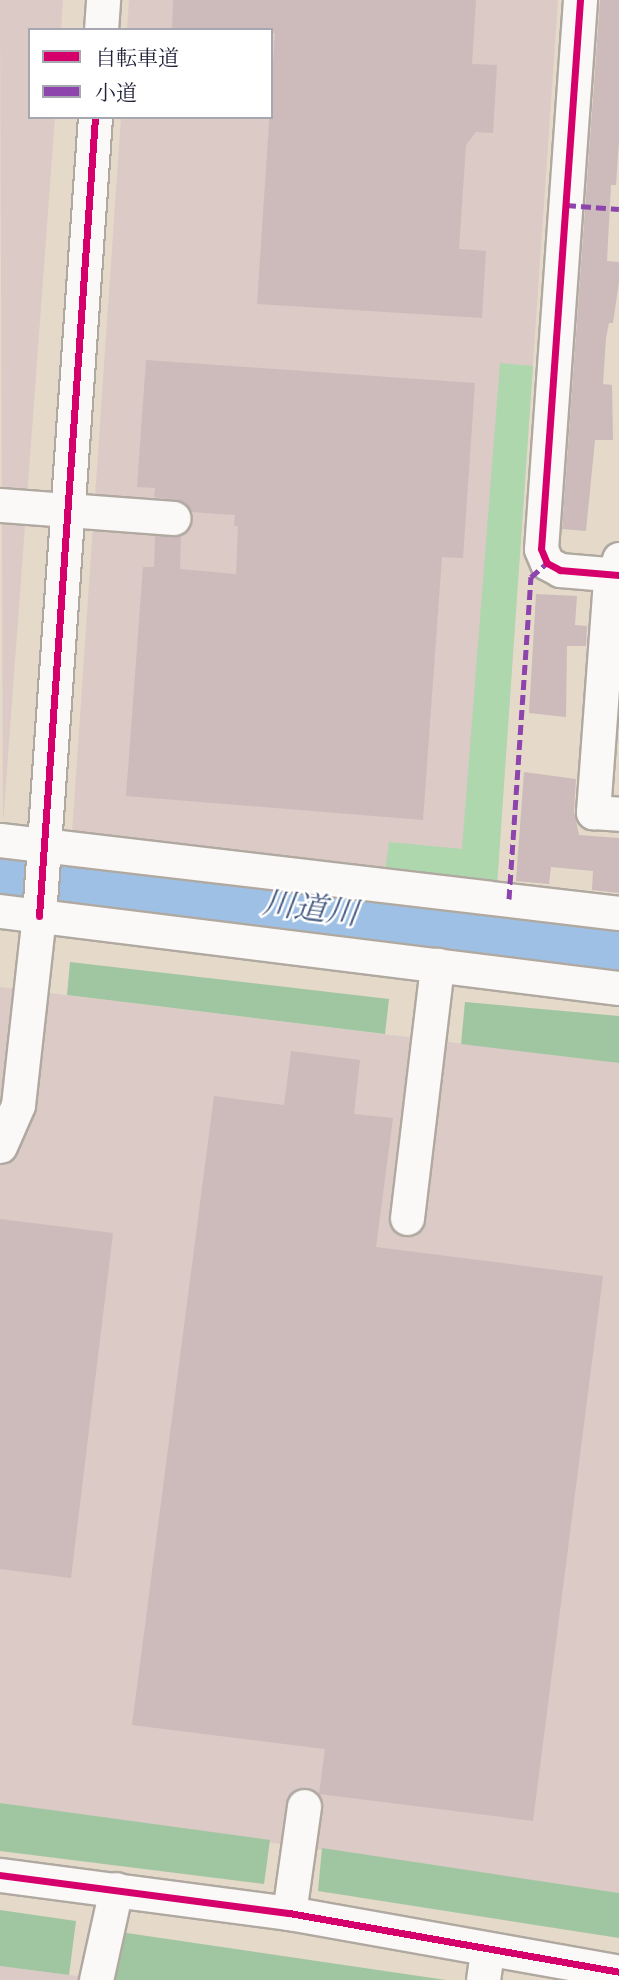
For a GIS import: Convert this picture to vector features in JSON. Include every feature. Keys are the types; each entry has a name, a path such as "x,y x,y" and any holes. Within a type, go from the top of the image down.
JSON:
{"street":[{"path":"102,28 103,0"},
{"path":"580,0 541,549 547,563 560,570 618,570 611,668 593,812 619,814"},
{"path":"0,1146 18,1105 38,905 95,119"},
{"path":"0,505 174,519"},
{"path":"0,840 42,848 619,913"},
{"path":"0,911 38,905 437,965 619,988"},
{"path":"407,1217 437,965"},
{"path":"289,1913 304,1806"},
{"path":"0,1875 289,1913 485,1966 619,1972"},
{"path":"96,1980 116,1889"}],"shaded area":[{"path":"0,0 63,0 61,28 28,28 28,119 55,119 3,824"},
{"path":"129,0 558,0 497,885 72,833 121,119 273,119 273,28 127,28"},
{"path":"0,987 619,1063 619,1893 0,1803"},
{"path":"0,1966 69,1975 107,1980 0,1980"}],"green space":[{"path":"500,363 533,366 497,885 385,871 389,842 462,849"},
{"path":"70,962 389,999 385,1034 67,995"},
{"path":"465,1002 619,1016 619,1063 461,1044"},
{"path":"0,1803 270,1840 264,1884 0,1851"},
{"path":"322,1848 619,1893 619,1938 318,1891"},
{"path":"0,1910 76,1921 69,1975 0,1966"},
{"path":"120,1932 446,1980 111,1980"}],"building":[{"path":"173,0 476,0 472,64 497,65 493,133 476,132 466,145 459,249 486,251 482,318 257,304 269,119 273,119 275,33 273,28 172,28"},
{"path":"600,0 619,0 619,140 616,185 611,185 607,261 619,262 619,282 613,323 609,323 606,338 603,384 612,385 613,440 595,440 586,531 562,529"},
{"path":"146,360 475,383 463,558 442,557 423,820 126,796 143,567 154,567 155,536 181,536 180,569 236,574 238,526 234,526 235,515 192,512 184,502 154,497 155,488 137,487"},
{"path":"536,594 577,596 575,625 587,626 586,646 567,646 566,717 529,713"},
{"path":"524,772 576,779 574,811 579,835 619,838 619,893 592,890 593,871 551,867 549,884 516,881"},
{"path":"291,1051 360,1060 354,1114 393,1118 376,1247 603,1276 533,1821 319,1794 325,1749 132,1725 214,1096 284,1105"},
{"path":"0,1219 113,1233 71,1578 0,1569"}],"waterway":[{"name":"川道川","path":"0,872 619,947"}],"marked path":[{"path":"566,205 619,209"},
{"path":"509,899 531,577 547,563"}],"cycle path":[{"path":"580,0 541,549 547,563 560,570 619,575"},
{"path":"39,916 95,119"},
{"path":"0,1875 289,1913 619,1972"}]}
